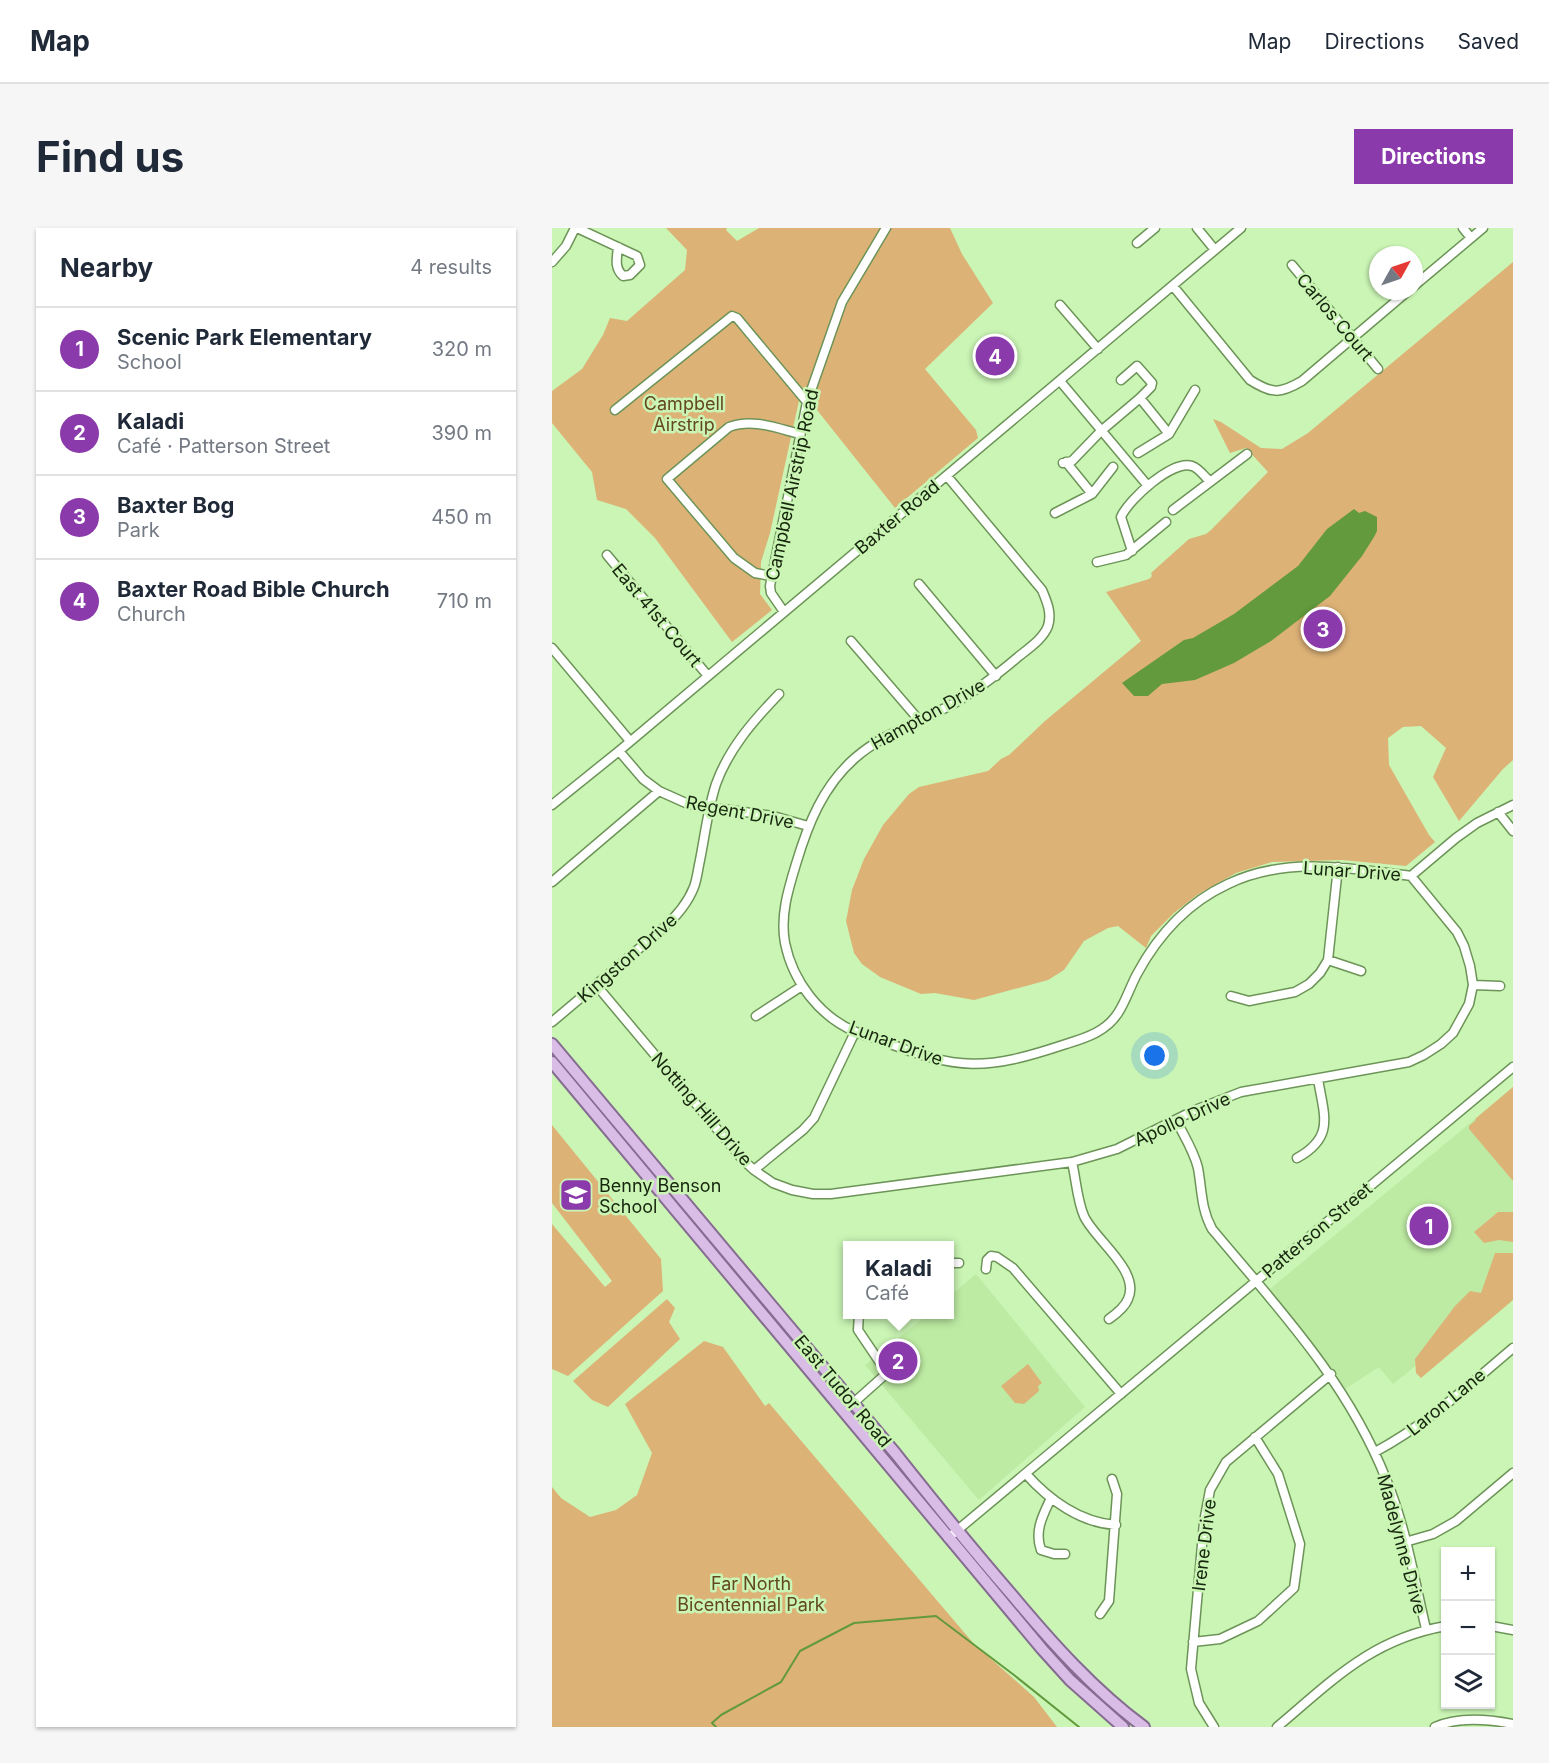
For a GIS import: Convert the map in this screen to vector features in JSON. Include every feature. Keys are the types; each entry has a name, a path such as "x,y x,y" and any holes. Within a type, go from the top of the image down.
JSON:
{"main road":[{"name":"East Tudor Road","path":"552,1044 853,1403 1049,1657 1099,1707 1123,1727"},
{"name":"East Tudor Road","path":"552,1062 844,1411 952,1534 1069,1660 1144,1727"}],"street":[{"path":"552,262 566,246 576,228 618,248"},
{"name":"Campbell Airstrip Road","path":"784,612 771,593 771,576 807,402 842,302 886,228"},
{"path":"1137,243 1155,228"},
{"path":"1197,228 1215,250"},
{"name":"Baxter Road","path":"552,805 1241,228"},
{"path":"1463,228 1471,238"},
{"path":"1423,278 1483,228"},
{"name":"Carlos Court","path":"1292,266 1378,369"},
{"path":"1173,286 1250,380 1275,392 1302,381 1397,300"},
{"path":"1060,304 1098,349"},
{"path":"615,410 732,315 737,318 807,402"},
{"path":"1092,494 1065,463 1072,461 1101,430 1140,398 1151,387 1152,382 1137,366 1121,380"},
{"path":"1060,381 1148,486"},
{"path":"1138,453 1169,434 1195,390"},
{"path":"1140,398 1169,434"},
{"path":"771,576 755,573 744,567 667,479 729,427 739,423 749,422 800,434"},
{"path":"1173,510 1247,454"},
{"path":"1132,551 1121,517 1131,500 1174,469 1185,465 1193,466 1210,482"},
{"path":"1055,513 1092,494 1113,467"},
{"name":"Hampton Drive","path":"802,986 785,943 783,914 788,888 808,826 820,800 852,760 888,734 958,701 996,676 1038,640 1049,622 1050,613 1042,590 947,476"},
{"path":"1097,562 1126,555 1166,522"},
{"name":"East 41st Court","path":"607,555 708,676"},
{"path":"920,584 996,676"},
{"path":"851,641 919,720"},
{"path":"552,648 630,741"},
{"name":"Kingston Drive","path":"552,1022 677,916 687,902 695,886 716,784 726,763 752,724 779,694"},
{"name":"Regent Drive","path":"619,751 643,779 659,791 688,804 773,816 808,826"},
{"path":"552,882 659,791"},
{"name":"Lunar Drive","path":"802,986 832,1019 855,1032 928,1058 967,1065 1022,1059 1091,1036 1104,1028 1117,1016 1144,960 1172,924 1208,894 1231,882 1281,868 1309,866 1338,867 1411,876 1477,823 1513,805"},
{"path":"1498,812 1513,831"},
{"path":"1231,996 1249,1001 1295,992 1309,984 1320,973 1328,960 1338,867"},
{"path":"1411,876 1457,932 1464,946 1473,985 1500,986"},
{"path":"1328,960 1361,971"},
{"name":"Apollo Drive","path":"831,1194 1072,1162 1117,1149 1217,1100 1241,1092 1409,1062 1441,1044 1453,1033 1468,1004 1473,985"},
{"name":"Notting Hill Drive","path":"597,986 743,1160 754,1170 773,1183 792,1190 813,1194 831,1194"},
{"path":"756,1016 802,986"},
{"path":"754,1170 803,1130 814,1118 855,1032"},
{"name":"Patterson Street","path":"952,1534 1513,1067"},
{"path":"1297,1158 1319,1143 1323,1134 1324,1120 1318,1079"},
{"name":"Madelynne Drive","path":"1176,1120 1198,1168 1199,1188 1206,1217 1212,1229 1331,1374 1363,1426 1388,1481 1406,1542 1425,1629"},
{"path":"1072,1162 1084,1216 1089,1226 1119,1261 1127,1275 1131,1293 1128,1302 1109,1319"},
{"path":"986,1269 987,1260 992,1256 998,1257 1013,1268 1122,1394"},
{"path":"954,1263 959,1263"},
{"path":"844,1411 887,1373 858,1330 859,1319"},
{"name":"Laron Lane","path":"1375,1452 1426,1421 1513,1348"},
{"name":"Irene Drive","path":"1214,1727 1199,1703 1191,1669 1204,1522 1210,1490 1226,1462 1331,1374"},
{"path":"1193,1642 1220,1639 1258,1621 1294,1588 1300,1544 1278,1474 1255,1437"},
{"path":"1406,1542 1432,1534 1456,1521 1513,1473"},
{"path":"1026,1474 1051,1498 1090,1521 1116,1525"},
{"path":"1100,1614 1109,1601 1116,1525 1117,1494 1112,1479"},
{"path":"1051,1498 1041,1518 1037,1539 1041,1550 1054,1554 1065,1554"},
{"path":"1276,1727 1357,1660 1394,1640 1425,1629 1441,1627"},
{"path":"1495,1627 1513,1630"},
{"path":"1435,1727 1485,1719 1513,1724"}],"shaded area":[{"path":"1354,509 1359,513 1365,511 1377,517 1377,531 1374,537 1330,596 1271,641 1234,663 1195,680 1162,684 1148,696 1134,696 1122,683 1184,640 1193,638 1234,614 1298,566 1327,529"},
{"path":"1475,1119 1513,1165 1513,1288 1393,1384 1379,1367 1345,1389 1270,1289"},
{"path":"976,1274 1085,1407 979,1500 865,1365 922,1319 954,1319 954,1293"}],"green space":[{"name":"Campbell Airstrip","path":"666,228 727,228 726,230 737,241 759,228 950,228 962,254 993,303 925,369 976,430 978,438 895,508 813,405 802,387 770,533 761,562 760,594 772,610 732,642 655,538 626,509 597,500 592,472 552,423 552,391 582,369 603,335 610,318 627,321 685,270 687,250"},
{"path":"1513,262 1513,760 1459,821 1433,777 1446,748 1421,726 1403,727 1388,738 1389,765 1435,842 1406,866 1342,860 1272,862 1236,873 1197,895 1174,913 1151,936 1146,948 1118,926 1108,928 1084,941 1064,970 1048,980 974,1000 935,993 921,994 880,977 862,964 854,953 846,921 852,890 864,859 883,825 909,794 919,787 988,771 1141,641 1106,592 1149,579 1152,576 1151,573 1189,539 1206,534 1211,530 1268,472 1246,448 1230,453 1213,419 1261,448 1282,449 1308,433"},
{"path":"1513,1087 1513,1181 1469,1129 1469,1126"},
{"path":"552,1125 661,1259 663,1291 568,1376 552,1369 552,1224 605,1287 612,1281 552,1203"},
{"path":"1498,1212 1513,1212 1513,1242 1499,1240 1484,1243 1474,1232"},
{"path":"1495,1253 1513,1253 1513,1300 1421,1378 1416,1373 1415,1359 1455,1306 1470,1291 1481,1293"},
{"path":"667,1299 675,1308 669,1322 680,1339 608,1407 592,1400 573,1381"},
{"name":"Far North Bicentennial Park","path":"704,1341 723,1347 765,1406 769,1403 974,1644 1034,1697 1057,1727 552,1727 552,1487 561,1498 590,1517 616,1510 637,1495 652,1453 625,1404"},
{"path":"1028,1364 1042,1383 1038,1386 1039,1391 1024,1404 1015,1403 1001,1386"}],"waterway":[{"path":"716,1727 712,1723 721,1715 781,1682 800,1651 854,1623 936,1616 1079,1727"}],"place":[{"name":"Baxter Road Bible Church","path":"995,356"},
{"name":"Baxter Bog","path":"1323,629"},
{"name":"Benny Benson School","path":"576,1195"},
{"name":"Scenic Park Elementary","path":"1429,1226"},
{"name":"Kaladi","path":"898,1361"}]}
